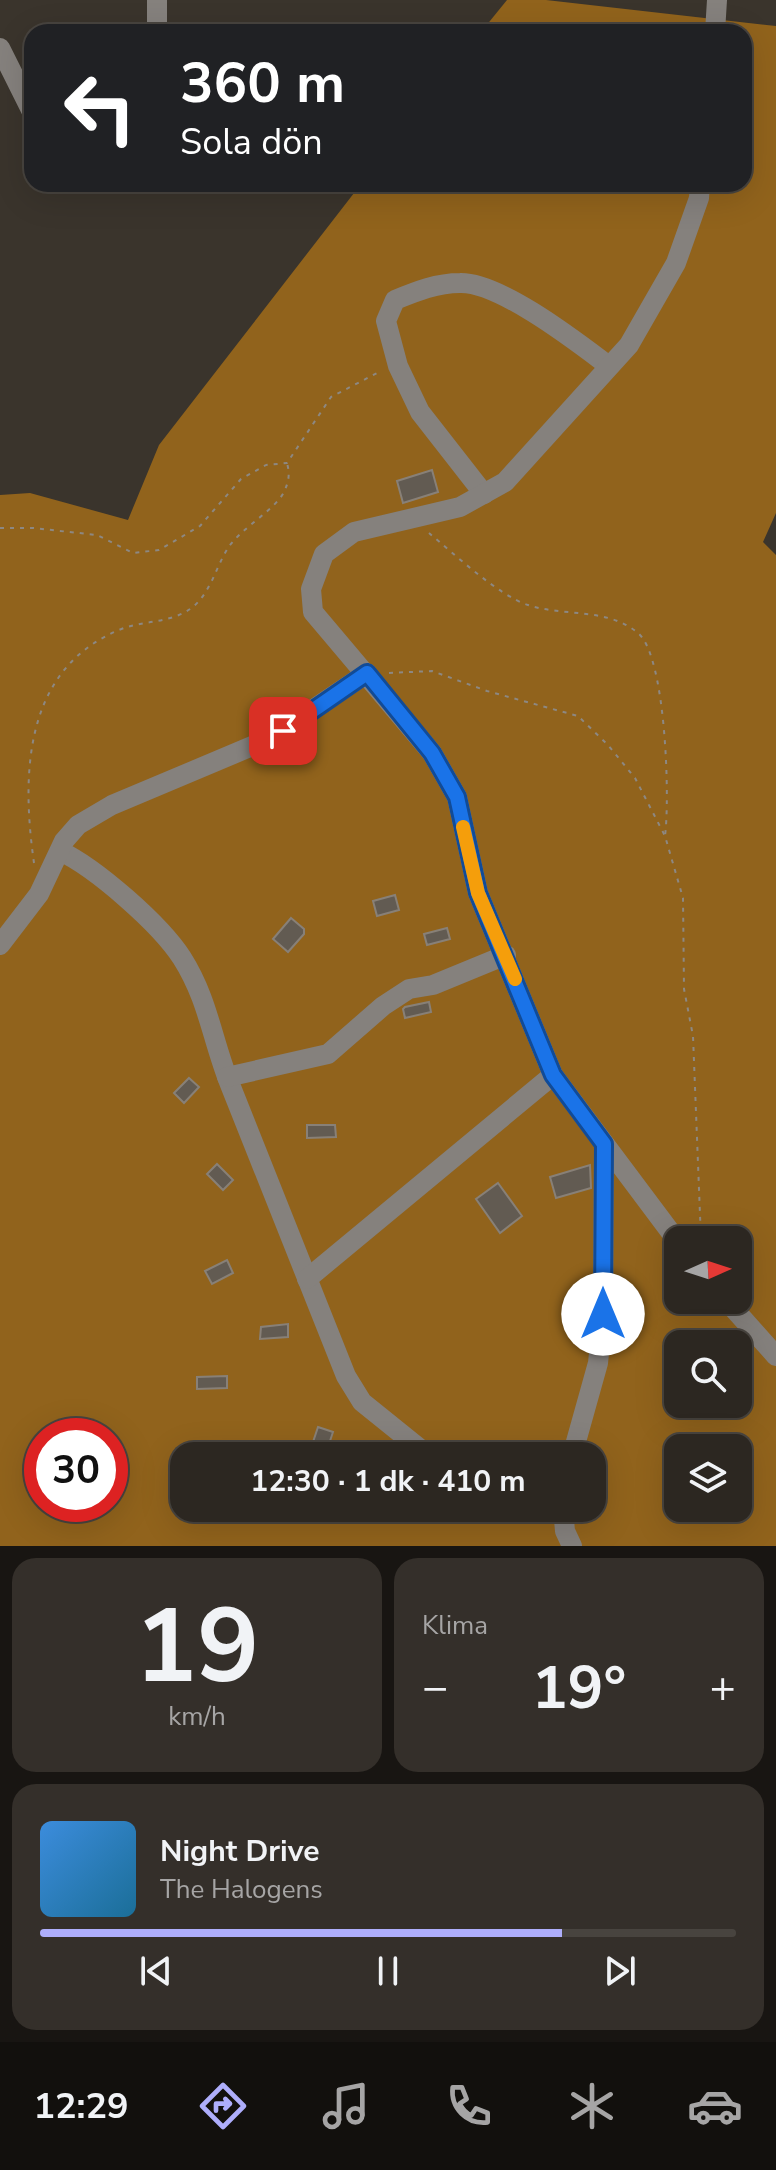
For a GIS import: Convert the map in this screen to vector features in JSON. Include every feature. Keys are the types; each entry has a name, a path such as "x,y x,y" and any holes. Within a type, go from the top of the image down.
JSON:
{"street":[{"path":"157,0 157,24"},
{"path":"716,24 717,0"},
{"path":"0,48 24,96"},
{"path":"666,1226 553,1075 478,893 457,797 432,753 313,612 311,589 324,554 354,532 460,507 505,482 629,345 676,263 699,192"},
{"path":"484,494 420,412 398,366 386,321 395,300 428,287 463,282 497,293 552,325 609,366"},
{"path":"0,945 39,894 60,851 78,825 112,805 269,739 367,673"},
{"path":"60,851 83,862 141,914 180,955 203,996 227,1077 346,1376 362,1402 412,1442"},
{"path":"227,1077 328,1054 383,1006 409,989 433,985 506,955"},
{"path":"307,1279 553,1075"},
{"path":"576,1442 598,1363 603,1314 604,1144"},
{"path":"738,1314 776,1356"},
{"path":"562,1522 572,1546"}],"path":[{"path":"35,864 28,820 27,771 38,721 54,680 82,652 125,628 165,620 194,606 212,581 229,547 282,496 290,475 287,463 331,397 370,375 398,366"},
{"path":"0,528 97,535 133,553 159,550 200,526 241,479 266,465 287,463"},
{"path":"413,519 473,570 526,605 613,619 641,635 655,671 668,753 669,810 665,836"},
{"path":"367,673 432,671 487,691 578,716 608,745 635,778 665,836 683,898 684,989 693,1036 700,1226"}],"shaded area":[{"path":"507,0 546,0 776,26 776,513 763,542 776,555 776,1546 0,1546 0,495 30,493 128,520 159,445 355,192 752,192 752,24 488,24"}],"building":[{"path":"432,470 438,492 403,503 397,481"},
{"path":"395,895 399,910 377,916 373,901"},
{"path":"291,918 304,929 304,934 288,952 273,939"},
{"path":"447,928 450,939 427,945 424,934"},
{"path":"429,1002 431,1012 405,1018 405,1007"},
{"path":"189,1078 199,1087 184,1103 174,1093"},
{"path":"307,1125 335,1125 336,1137 307,1138"},
{"path":"217,1164 233,1180 223,1190 207,1174"},
{"path":"590,1165 591,1188 556,1198 550,1177"},
{"path":"498,1183 522,1216 500,1233 476,1199"},
{"path":"227,1260 233,1273 212,1284 205,1271"},
{"path":"288,1324 288,1337 260,1339 261,1327"},
{"path":"227,1376 227,1388 197,1389 197,1377"},
{"path":"318,1427 333,1432 330,1442 313,1442"}],"slow traffic":[{"path":"463,827 478,893 515,979"}],"route":[{"path":"283,731 367,673 432,753 457,797 478,893 553,1075 604,1144 603,1314"}]}
